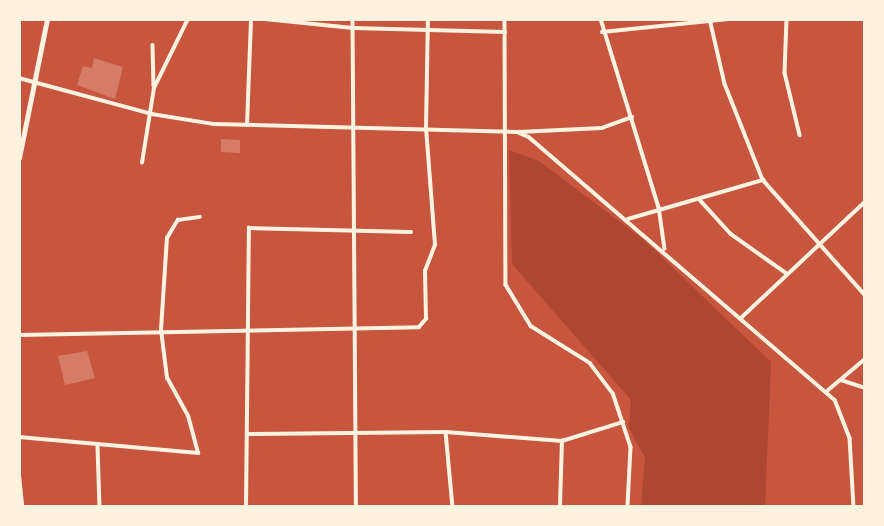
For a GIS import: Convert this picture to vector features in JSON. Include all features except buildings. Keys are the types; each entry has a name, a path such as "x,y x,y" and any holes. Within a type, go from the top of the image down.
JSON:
{"highway":[{"path":"19,158 47,19"}],"street":[{"path":"154,89 188,19"},
{"path":"247,125 251,19"},
{"path":"265,19 353,27 505,32"},
{"path":"353,19 350,127 356,507"},
{"path":"19,335 251,327 414,328 426,320 425,271 435,239 426,129 428,19"},
{"path":"505,19 503,273 510,298 531,326 600,373 623,422 632,455 628,507"},
{"path":"601,19 602,32 632,117 659,207 665,251"},
{"path":"602,32 728,19"},
{"path":"787,19 785,73 800,135"},
{"path":"710,21 725,84 763,180 819,248 865,296"},
{"path":"142,163 152,114 153,45"},
{"path":"19,78 152,114 247,125 517,132 602,128 632,117"},
{"path":"517,132 542,146 827,391 841,407 850,438 854,507"},
{"path":"628,219 659,207 700,200 763,180"},
{"path":"700,200 731,234 786,273"},
{"path":"742,317 786,273 819,248 865,202"},
{"path":"19,437 98,447 199,451 188,416 167,378 161,330 167,238 177,220 200,217"},
{"path":"246,507 251,327 249,229 411,232"},
{"path":"827,391 865,359"},
{"path":"841,380 865,388"},
{"path":"249,434 446,432 562,441 623,422"},
{"path":"446,432 453,507"},
{"path":"560,507 562,441"},
{"path":"98,447 100,507"},
{"path":"19,471 23,507"}],"shaded area":[{"path":"509,150 539,161 644,240 771,362 765,507 641,507 645,458 629,428 631,400 512,264"}]}
